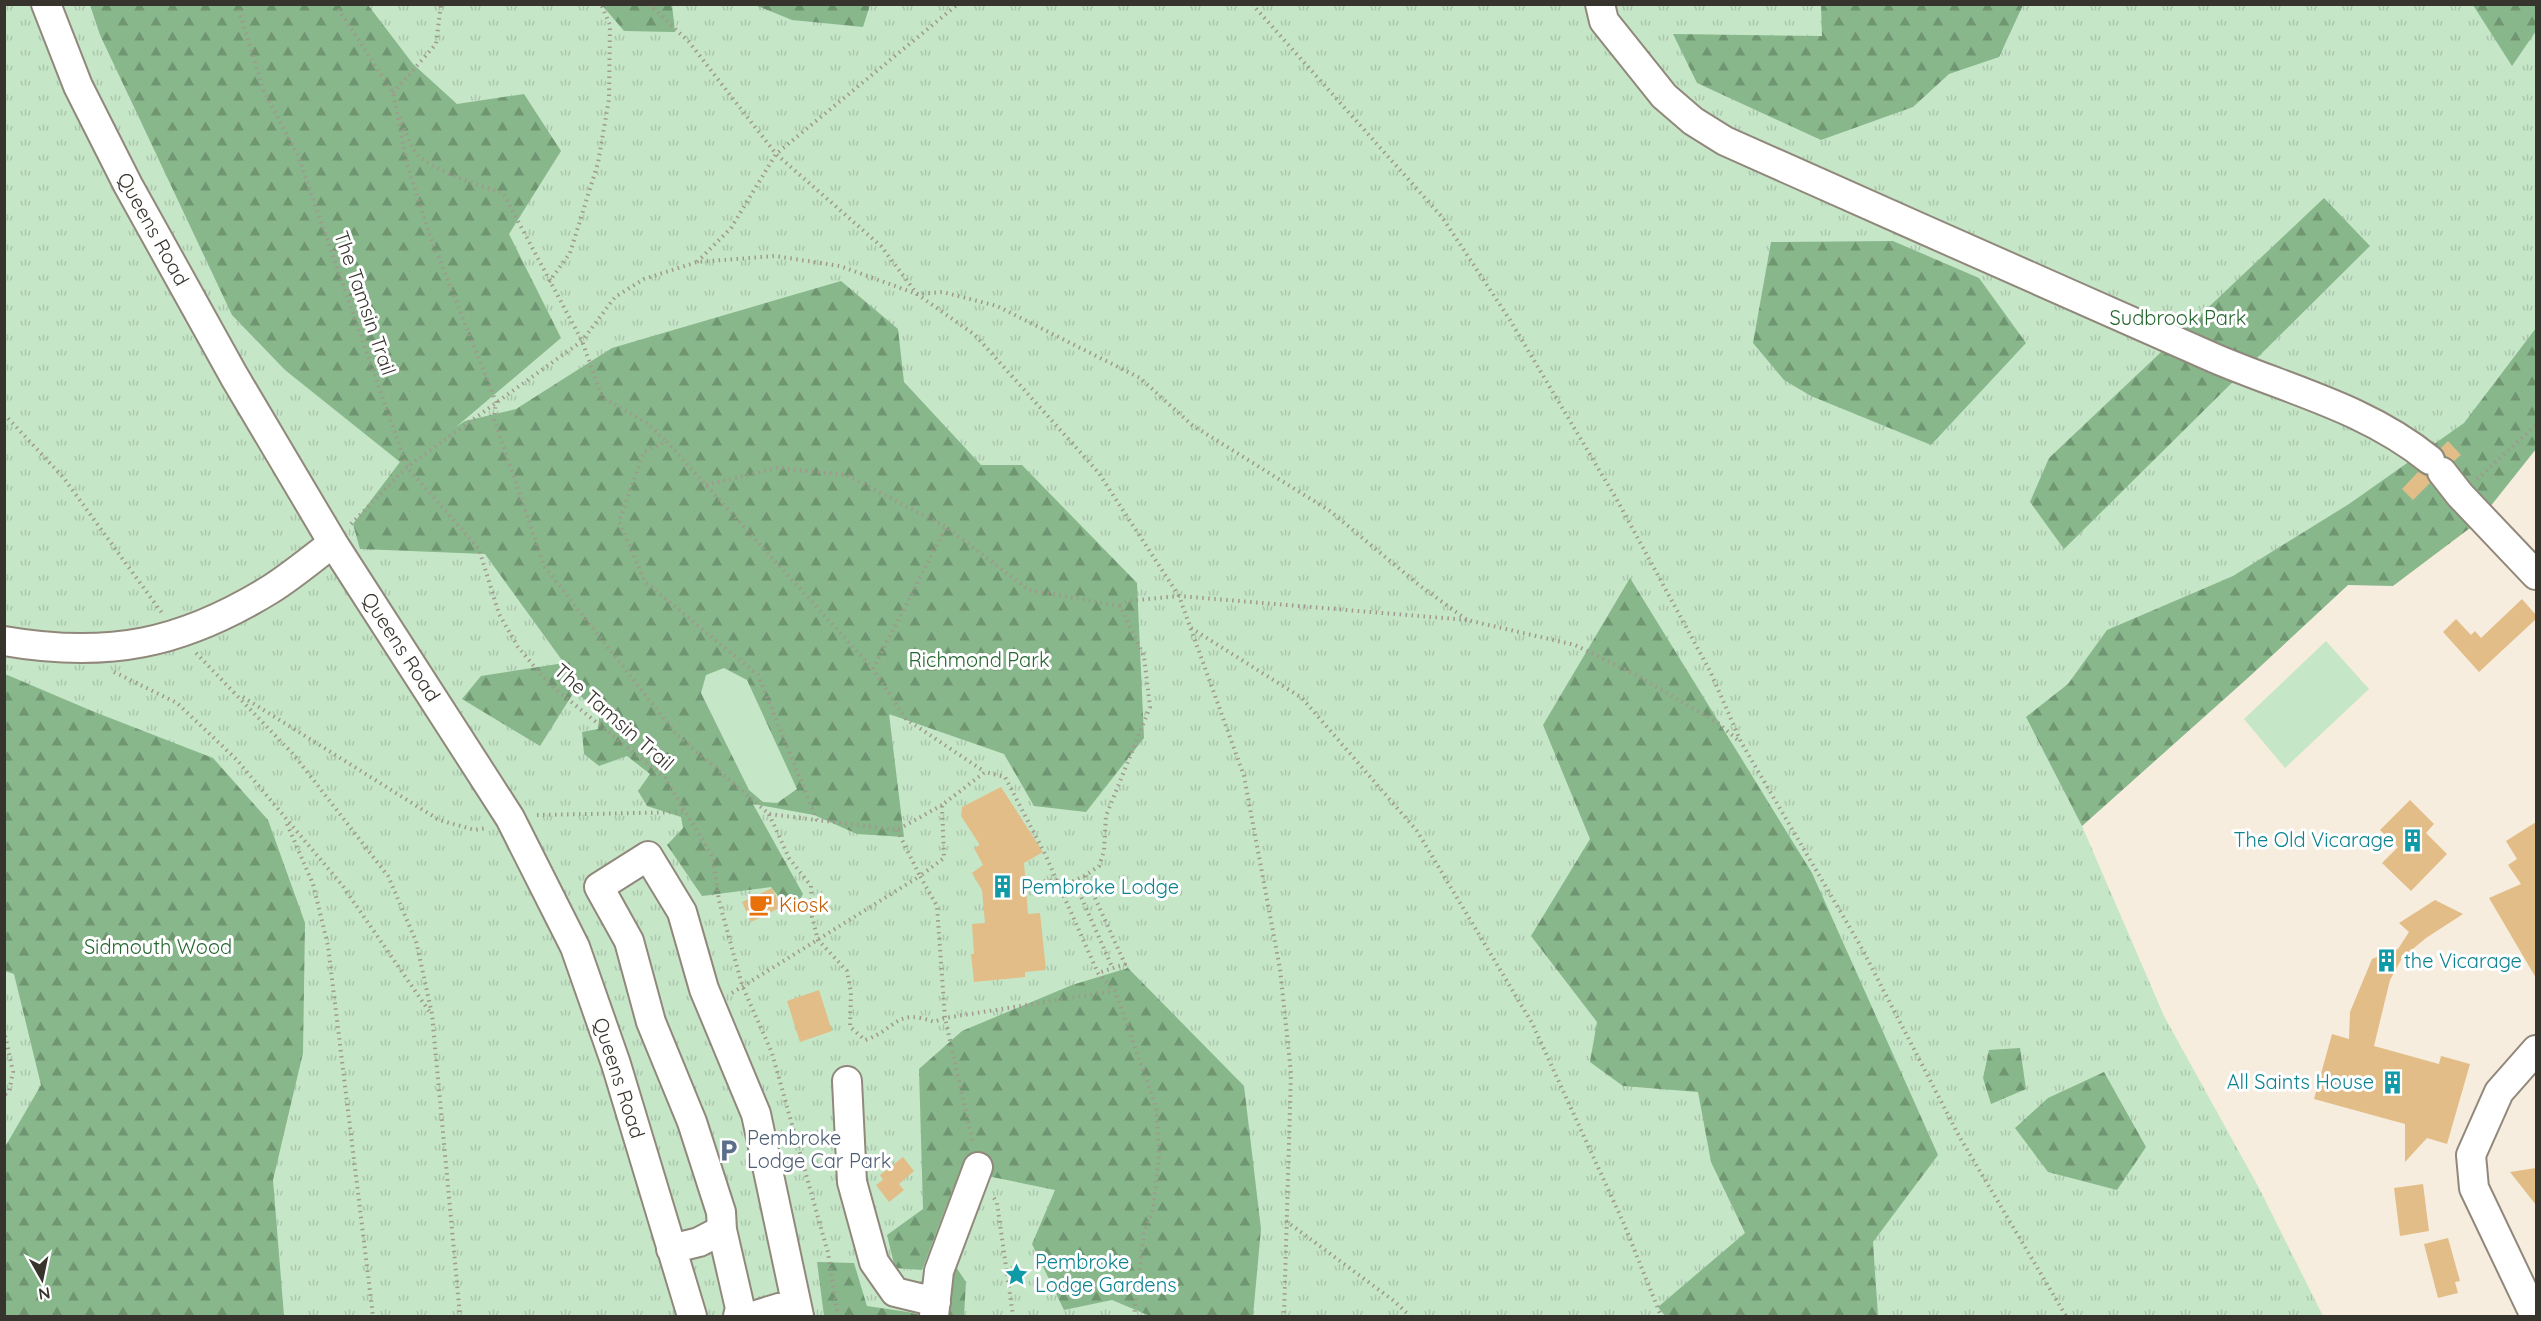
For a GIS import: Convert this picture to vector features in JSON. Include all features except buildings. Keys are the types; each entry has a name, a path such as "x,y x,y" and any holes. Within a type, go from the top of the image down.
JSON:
{"street":[{"name":"Queens Road","path":"46,4 78,86 128,185 234,376 333,543 510,818 575,947 616,1064 692,1317"},
{"path":"1600,4 1605,21 1664,96 1693,121 1725,141 2217,359 2370,419 2404,439 2436,466 2460,495 2536,574"},
{"path":"4,641 68,649 122,647 179,635 230,613 273,588 333,543"},
{"path":"738,1317 740,1308 722,1230 721,1212 692,1122 651,1022 629,941 598,887 648,856 682,912 711,1006 756,1114 797,1310 753,1317"},
{"path":"2535,1317 2474,1188 2471,1155 2499,1092 2536,1050"},
{"path":"848,1081 852,1182 874,1262 894,1292 935,1309 939,1271 978,1167"},
{"path":"672,1249 699,1242 722,1230"}],"path":[{"name":"The Tamsin Trail","path":"237,4 264,91 298,156 407,467 480,549 499,614 518,647 548,683 665,778 713,857 718,901 742,985 772,1053 828,1253 838,1317"},
{"path":"335,4 393,93 404,130 420,157 461,178 503,193 582,341 602,397 648,424 666,441 873,669 906,719 985,772 1005,777 1058,880 1098,974 1115,991 1156,1107 1158,1146 1154,1210 1144,1232 1134,1317"},
{"path":"393,93 436,44 441,4"},
{"path":"549,282 570,253 598,163 609,88 610,25 601,4"},
{"path":"650,4 689,42 776,154 880,246 917,294"},
{"path":"697,262 731,228 776,154 958,4"},
{"path":"1252,4 1442,217 1510,320 1617,500 1710,671 1741,742 1860,945 1959,1136 2066,1317"},
{"path":"393,93 407,164 429,233 496,402 494,419 544,566 676,734 769,814 789,858 811,886 812,916 818,940 847,971 851,993 850,1027 857,1036 865,1040 874,1037 905,1016 922,1017 934,1022 945,1018 1115,991"},
{"path":"333,543 407,467 582,341 615,297 644,279 697,262 775,256 818,262 840,266 917,294 975,334 1098,472 1179,596 1244,776 1280,969 1291,1073 1284,1317"},
{"path":"917,294 943,292 997,306 1140,378 1192,425 1330,511 1419,585 1467,620"},
{"path":"4,414 63,477 179,635 294,755 388,876 416,941 432,1014 460,1317"},
{"path":"2460,495 2536,425"},
{"path":"666,441 644,452 619,521 645,582 758,675 817,820"},
{"path":"706,485 777,468 846,475 946,527 1029,590 1120,606 1128,601 1179,596 1467,620 1575,645 1638,676 1718,723 1741,742"},
{"path":"873,669 946,527"},
{"path":"1060,887 1085,876 1099,866 1104,851 1106,816 1150,707 1144,656 1120,606"},
{"path":"1191,628 1302,698 1417,831 1532,1023 1624,1224 1661,1317"},
{"path":"108,669 177,703 236,759 342,885 432,1014"},
{"path":"237,693 439,820 475,830 494,827 523,810 534,815 686,812"},
{"path":"769,814 897,830 942,805 985,772"},
{"path":"711,1006 920,876 944,858 942,805"},
{"path":"285,820 313,884 328,946 374,1317"},
{"path":"897,830 937,906 945,1018 978,1167 996,1203 1013,1317"},
{"path":"1085,876 1125,964 1098,974"},
{"path":"1026,883 1058,880"},
{"path":"1074,881 1113,969"},
{"path":"4,1030 13,1072 9,1092 4,1095"},
{"path":"1286,1221 1394,1301 1410,1317"}],"green space":[{"path":"1821,4 2023,5 1999,57 1949,74 1913,107 1821,140 1697,83 1673,34 1822,36"},
{"name":"Richmond Park","path":"5,5 2536,5 2536,421 2348,585 2082,826 2164,1016 2259,1188 2323,1316 5,1316"},
{"path":"90,5 368,5 413,64 457,104 524,94 561,151 509,234 561,338 456,427 465,421 516,409 612,348 841,281 898,329 904,382 981,465 1022,465 1137,583 1144,738 1086,812 1034,806 1004,754 889,714 904,837 857,834 814,815 753,804 803,894 792,914 771,887 702,896 667,845 683,828 681,817 647,806 638,791 650,774 627,756 599,766 584,754 582,732 598,729 600,710 574,692 540,746 462,699 481,676 564,663 485,554 360,549 353,524 400,462 285,370 232,315 100,35"},
{"path":"602,5 672,5 675,32 624,31"},
{"path":"755,5 870,5 863,27 792,20"},
{"path":"2473,5 2536,5 2536,31 2512,66"},
{"path":"2324,198 2370,246 2064,549 2030,502 2049,458"},
{"path":"1893,241 1979,278 2026,343 1931,445 1811,396 1784,380 1753,343 1771,242"},
{"path":"2536,328 2536,449 2478,522 2393,586 2348,585 2082,826 2026,717 2068,684 2107,630 2233,576 2349,504 2464,423"},
{"path":"1630,578 1812,873 1938,1155 1873,1242 1878,1316 1665,1316 1658,1307 1745,1233 1711,1162 1698,1092 1623,1086 1590,1062 1597,1022 1531,936 1590,839 1543,725"},
{"path":"2326,641 2369,689 2285,768 2244,719"},
{"path":"724,668 747,680 797,789 777,803 763,802 749,790 701,693 706,675"},
{"name":"Sidmouth Wood","path":"5,674 213,758 268,820 305,923 303,1053 273,1180 284,1316 5,1316 5,1147 41,1085 14,974 5,971"},
{"path":"1128,968 1244,1086 1261,1229 1253,1316 1150,1316 1112,1300 1064,1310 1032,1244 1055,1190 992,1177 954,1186 922,1270 895,1268 887,1235 923,1209 919,1069 962,1031 1072,985"},
{"path":"2020,1048 2026,1089 1991,1104 1983,1078 1989,1050"},
{"path":"2104,1072 2146,1147 2117,1190 2048,1172 2015,1128 2048,1098"},
{"path":"817,1262 854,1263 867,1306 924,1316 824,1316"},
{"path":"954,1264 966,1282 964,1316 942,1316"}],"place":[{"name":"The Old Vicarage","path":"2412,840"},
{"name":"Pembroke Lodge","path":"1003,887"},
{"name":"Kiosk","path":"761,905"},
{"name":"the Vicarage","path":"2386,961"},
{"name":"All Saints House","path":"2392,1082"},
{"name":"Pembroke Lodge Car Park","path":"729,1150"},
{"name":"Pembroke Lodge Gardens","path":"1017,1274"}],"park label":[{"name":"Sudbrook Park","path":"2178,318"}]}
